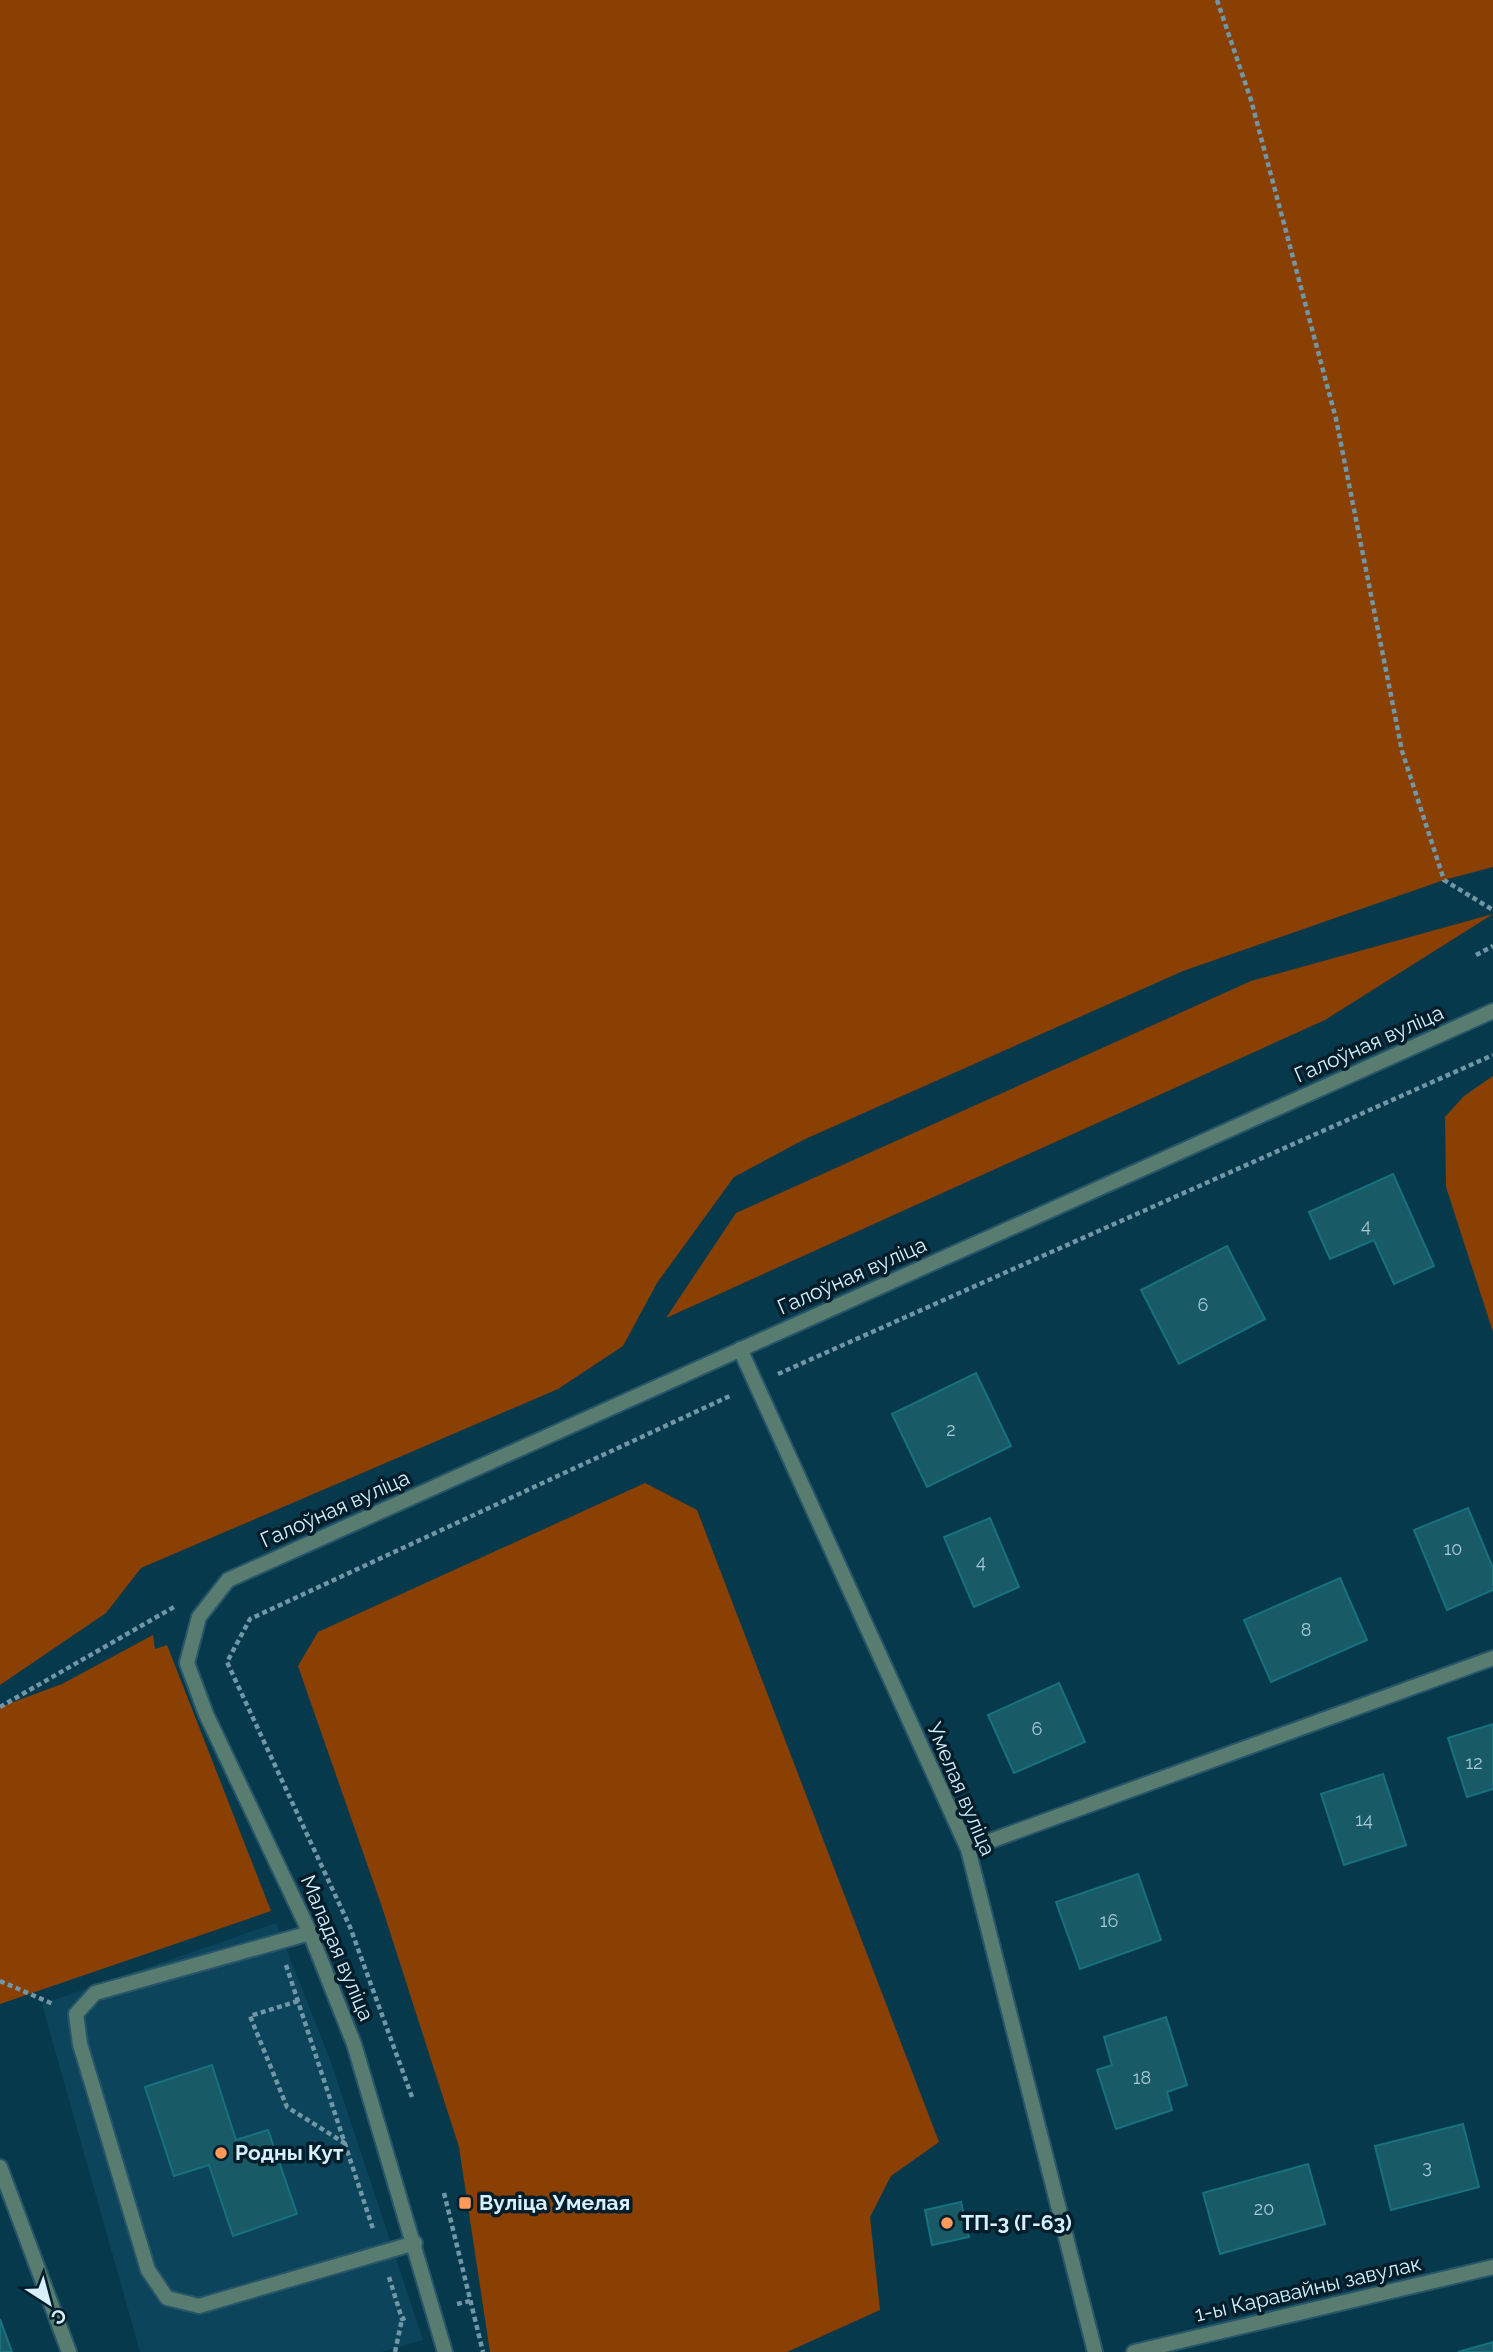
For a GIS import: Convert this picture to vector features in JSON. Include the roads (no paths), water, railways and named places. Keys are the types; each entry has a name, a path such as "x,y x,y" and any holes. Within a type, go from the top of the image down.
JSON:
{"street":[{"name":"Галоўная вуліца","path":"228,1580 1493,1011"},
{"name":"Умелая вуліца","path":"740,1349 968,1849 1095,2352"},
{"name":"Маладая вуліца","path":"228,1580 199,1617 187,1663 206,1714 310,1933 354,2044 415,2243 445,2352"},
{"path":"968,1849 1493,1658"},
{"path":"310,1933 95,1993 76,2014 80,2044 148,2270 167,2298 199,2306 380,2251 415,2243"},
{"path":"0,2167 69,2352"},
{"name":"1-ы Каравайны завулак","path":"1133,2352 1493,2267"}],"place":[{"name":"Родны Кут","path":"221,2153"},
{"name":"Вуліца Умелая","path":"465,2203"},
{"name":"ТП-3 (Г-63)","path":"947,2223"}]}
